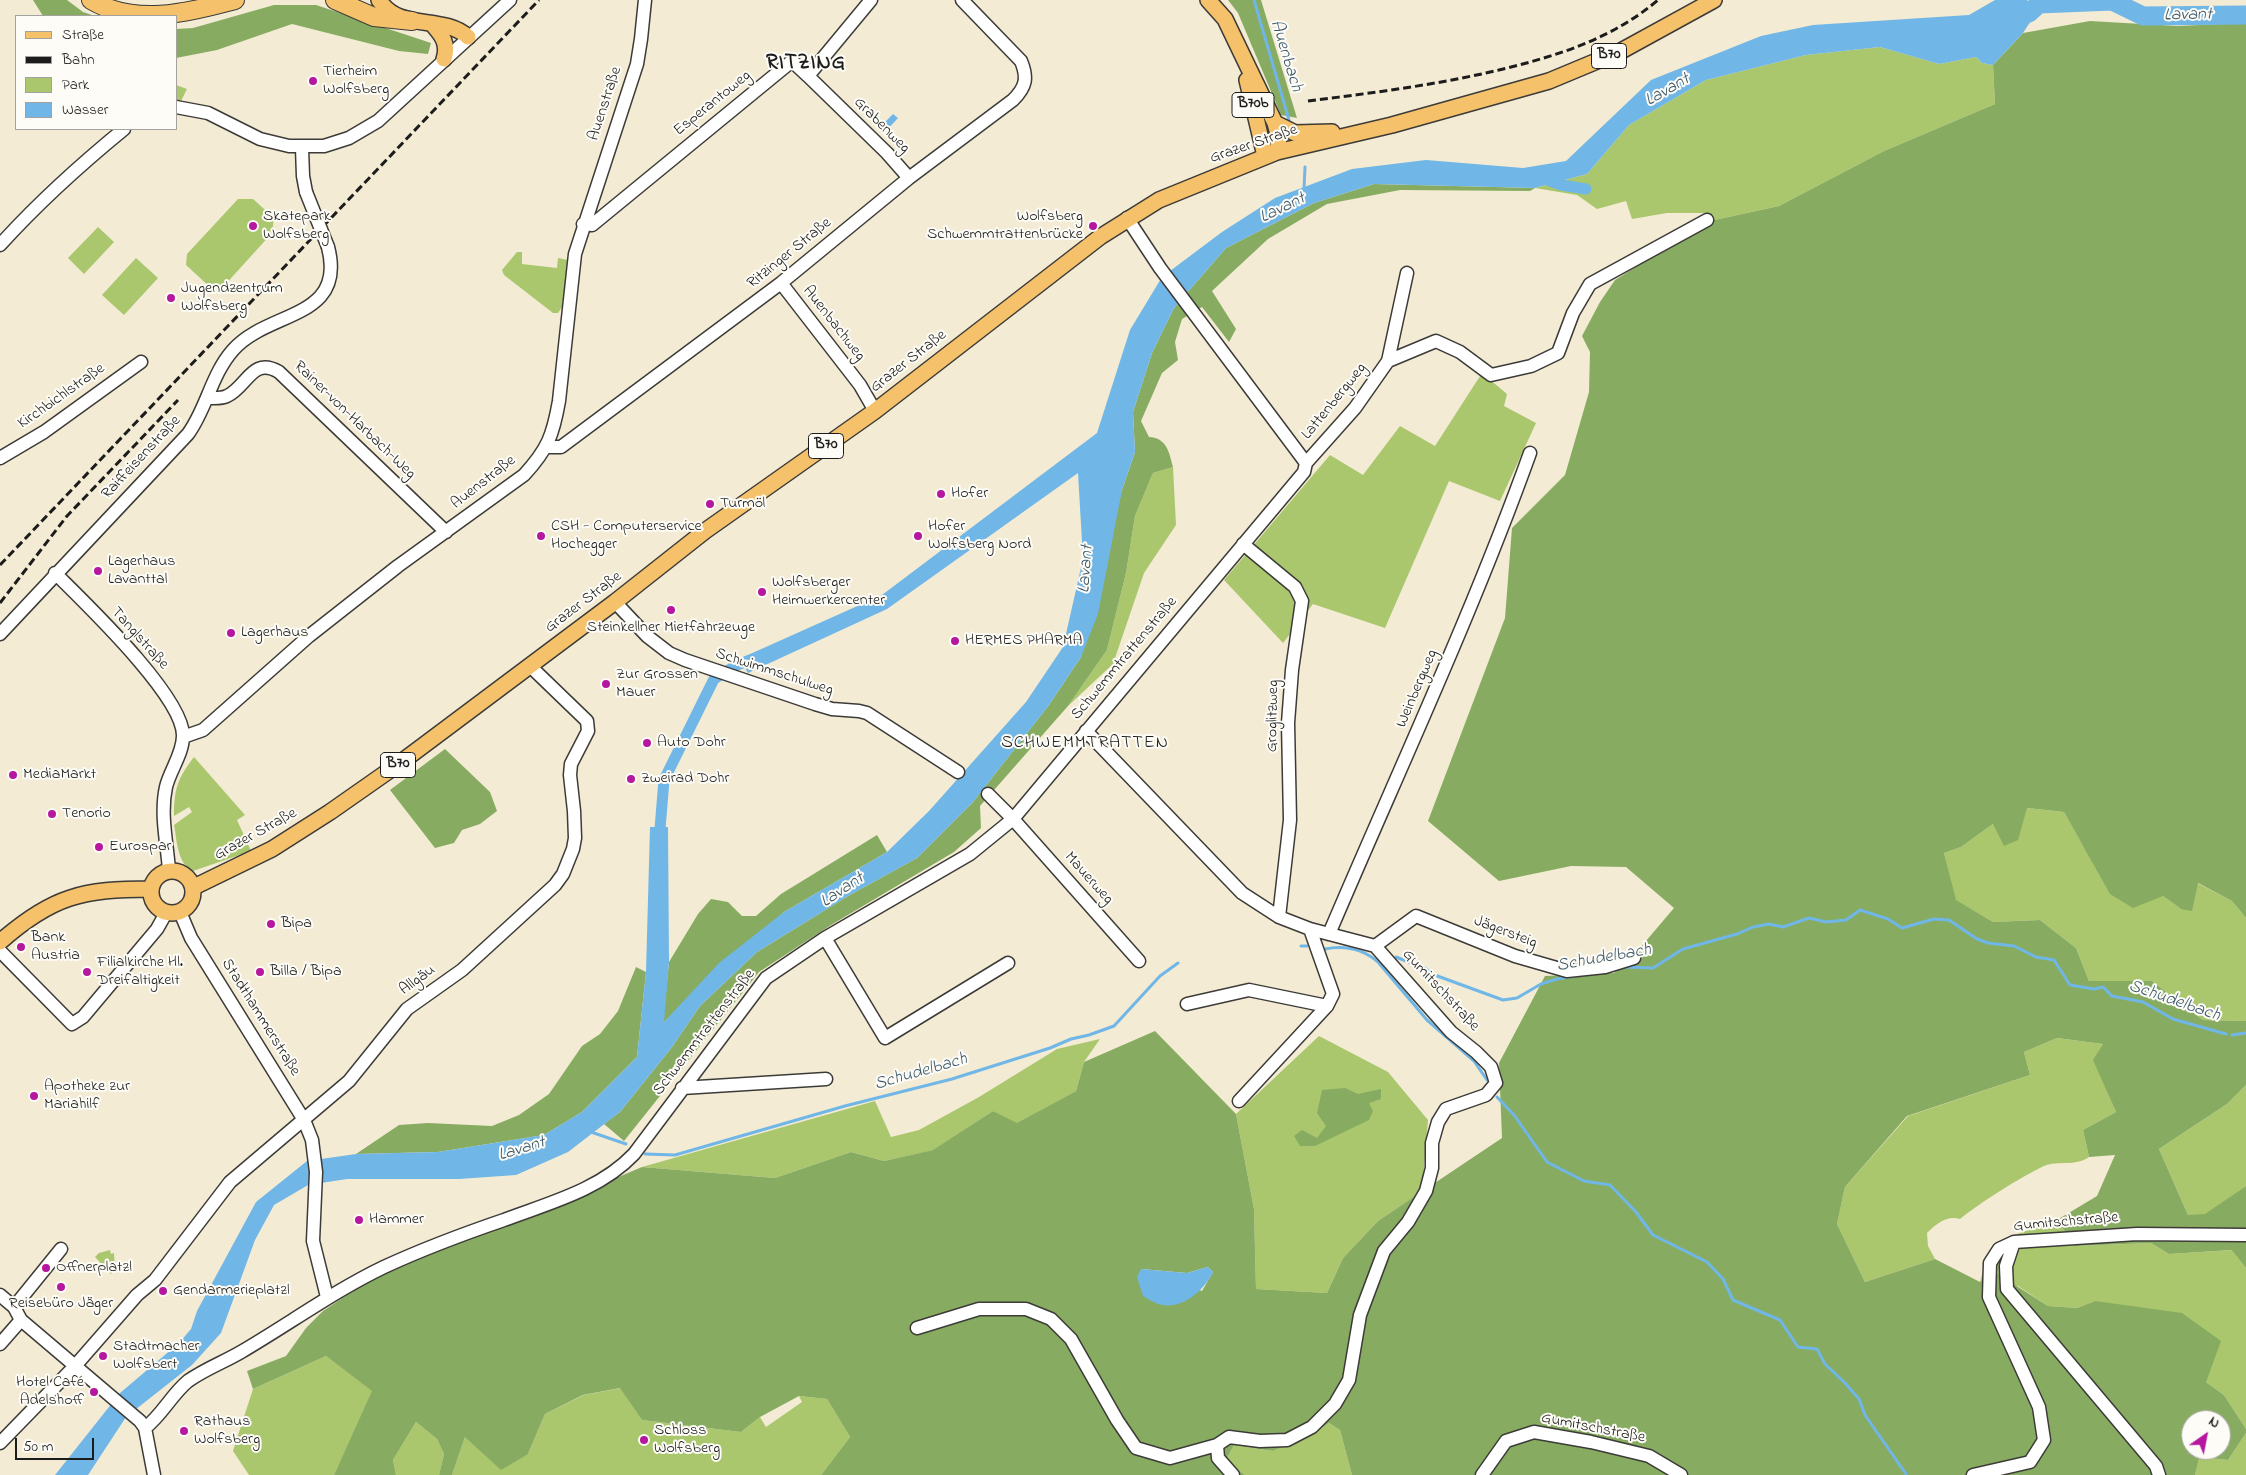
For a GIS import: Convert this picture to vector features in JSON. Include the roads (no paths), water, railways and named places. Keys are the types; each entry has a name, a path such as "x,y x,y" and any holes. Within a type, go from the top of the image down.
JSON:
{"highway":[{"path":"91,0 99,5 126,12 151,15 181,14 235,0"},
{"path":"335,0 374,17 412,21"}],"main road":[{"path":"379,0 390,13 412,21 458,30 468,37"},
{"name":"B70b","path":"1208,0 1225,19 1275,123 1279,138 1271,154"},
{"name":"Grazer Straße","path":"194,887 272,849 330,812 530,666 705,531 875,410 1126,218 1185,188 1271,154 1392,125 1549,81 1621,51 1714,0"},
{"path":"432,24 446,46 444,59"},
{"name":"B70b","path":"1241,54 1271,154"},
{"name":"B70b","path":"1275,123 1295,134 1361,132"},
{"path":"170,870 185,874 194,887 192,902 173,912 154,904 151,889 157,877 170,870"},
{"path":"0,942 36,913 57,902 101,890 151,889"}],"street":[{"path":"178,108 208,112 260,139 302,148 324,146 365,130 378,121 510,0"},
{"name":"Auenstraße","path":"184,737 203,730 309,636 398,566 524,474 547,446 555,423 559,402 575,254 583,224 636,64 642,39 645,0"},
{"path":"808,76 871,0"},
{"name":"Ritzinger Straße","path":"547,446 561,447 781,283 909,178 1014,100 1022,91 1026,82 1026,73 1021,61 962,0"},
{"name":"Esperantoweg","path":"583,224 592,225 792,61 808,76"},
{"name":"Grabenweg","path":"808,76 887,153 909,178"},
{"path":"0,245 28,214 67,177 123,130"},
{"name":"Raiffeisenstraße","path":"0,634 55,573 188,434 199,419 220,368 234,348 262,327 309,308 324,292 330,282 332,270 328,247 306,192 303,176 302,148"},
{"path":"1126,218 1160,268 1306,463"},
{"path":"1388,361 1436,341 1460,352 1491,376 1531,366 1558,353 1573,313 1590,284 1707,220"},
{"name":"Lattenbergweg","path":"1306,463 1355,408 1388,361 1407,273"},
{"name":"Auenbachweg","path":"781,283 860,385 875,410"},
{"name":"Kirchbichlstraße","path":"0,458 44,432 141,362"},
{"name":"Rainer-von-Harbach-Weg","path":"207,398 222,398 229,395 253,371 262,367 272,368 279,372 446,532"},
{"name":"Weinbergweg","path":"1329,934 1435,691 1508,515 1530,453"},
{"name":"Schwemmtrattenstraße","path":"145,1428 155,1420 186,1383 201,1372 240,1353 327,1297 383,1268 441,1242 542,1206 603,1180 620,1169 634,1154 766,978 825,938 970,854 1013,819 1304,472 1306,463"},
{"name":"Groglitzweg","path":"1243,544 1295,587 1302,601 1292,670 1288,723 1290,820 1279,917"},
{"name":"Tanglstraße","path":"55,573 151,674 168,697 178,715 184,737"},
{"name":"Schwimmschulweg","path":"615,602 647,636 669,653 710,670 832,709 859,710 867,713 958,772"},
{"name":"Allgäu","path":"0,1443 75,1366 137,1295 155,1280 230,1182 349,1081 407,1009 462,970 555,885 563,874 573,849 575,838 570,775 571,764 589,726 587,721 530,666"},
{"path":"1086,731 1242,893 1279,917 1310,929 1375,946"},
{"path":"170,870 164,800 166,786 181,750 184,737"},
{"path":"988,794 1013,819"},
{"name":"Mauerweg","path":"1013,819 1140,961"},
{"path":"0,951 72,1024 90,1010 173,912"},
{"name":"Stadthammerstraße","path":"173,912 304,1120 312,1140 316,1172 313,1241 327,1297"},
{"name":"Jägersteig","path":"1375,946 1416,916 1515,956 1567,971 1605,966 1634,958"},
{"path":"1239,1101 1327,1006 1333,994 1310,929"},
{"path":"825,938 885,1038 1008,964"},
{"name":"Gumitschstraße","path":"1217,1445 1229,1437 1260,1441 1287,1440 1312,1427 1335,1404 1349,1380 1360,1315 1384,1250 1408,1222 1426,1190 1432,1168 1432,1143 1438,1122 1446,1109 1486,1095 1496,1083 1491,1067 1451,1032 1375,946"},
{"path":"1187,1004 1249,990 1327,1006"},
{"path":"682,1088 826,1079"},
{"name":"Gumitschstraße","path":"1973,1475 2030,1462 2044,1440 2039,1407 1989,1297 1990,1263 1999,1249 2014,1242 2137,1234 2246,1235"},
{"path":"2014,1242 2006,1266 2007,1290 2156,1466 2159,1475"},
{"path":"14,1307 61,1249"},
{"path":"0,1295 14,1307 21,1320 132,1414 145,1428 154,1475"},
{"path":"918,1328 978,1309 1026,1308 1051,1319 1071,1338 1117,1420 1136,1448 1170,1458 1217,1445 1218,1458 1233,1475"},
{"path":"0,1344 21,1320"},
{"name":"Gumitschstraße","path":"1482,1475 1506,1441 1534,1432 1591,1442 1649,1456 1681,1475"}],"water":[{"path":"1995,0 2027,0 2038,10 2023,33 1993,65 1982,63 1976,57 1939,64 1880,47 1806,55 1706,80 1629,125 1587,174 1535,188 1374,184 1314,203 1226,248 1174,308 1152,353 1133,412 1135,452 1122,490 1098,614 1081,657 1049,705 973,802 917,858 848,896 757,952 700,1006 672,1047 620,1112 568,1152 516,1175 459,1179 347,1179 308,1185 274,1205 255,1240 221,1333 192,1365 126,1417 88,1475 55,1475 120,1393 179,1343 191,1329 197,1311 256,1202 307,1161 356,1154 438,1152 544,1135 582,1112 637,1057 646,972 650,827 668,827 669,962 664,1022 719,963 784,912 887,852 929,811 1026,702 1063,647 1083,559 1078,473 887,609 748,673 739,659 882,595 1097,433 1130,330 1162,277 1222,232 1275,198 1352,169 1426,160 1523,168 1566,161 1651,80 1761,36 1813,25 1969,15"},
{"path":"893,114 898,118 887,130 882,125"},
{"path":"1208,1267 1213,1272 1204,1286 1191,1298 1175,1305 1158,1304 1143,1296 1137,1277 1141,1269 1187,1273"}],"waterway":[{"name":"Auenbach","path":"1254,0 1289,120"},
{"name":"Lavant","path":"2013,17 2029,13 2039,4 2112,1 2143,16 2246,15"},
{"name":"Auenbach","path":"1304,189 1305,167"},
{"path":"1540,177 1561,185 1586,189"},
{"path":"659,841 664,780 714,679 737,665 756,658"},
{"name":"Schudelbach","path":"1625,967 1653,968 1683,949 1737,934 1753,927 1769,924 1783,927 1809,918 1826,922 1846,920 1860,910 1888,919 1902,928 1934,919 1949,920 1977,939 1988,943 2014,946 2036,957 2054,960 2070,985 2094,989 2103,987 2112,996 2143,1002 2173,1019 2226,1034"},
{"name":"Schudelbach","path":"1301,946 1307,946"},
{"name":"Schudelbach","path":"1325,949 1353,949 1366,954 1378,962"},
{"name":"Schudelbach","path":"1396,957 1426,969 1432,974 1503,1000 1517,998 1541,984 1582,975"},
{"path":"1378,962 1427,1020 1474,1061 1487,1080"},
{"name":"Schudelbach","path":"645,1154 675,1155 845,1106 952,1079 1050,1048 1071,1039 1089,1035 1114,1026 1160,976 1178,963"},
{"name":"Schudelbach","path":"2232,1035 2246,1033"},
{"path":"1497,1097 1514,1115 1547,1162 1584,1181 1610,1185 1636,1212 1653,1235 1707,1262 1723,1279 1733,1300 1780,1320 1798,1347 1817,1349 1825,1364 1859,1399 1865,1415 1906,1474"},
{"name":"Schudelbach","path":"591,1132 626,1144"}],"railway":[{"path":"0,565 539,0"},
{"path":"1308,101 1452,80 1542,59 1603,36 1640,14 1658,0"},
{"path":"0,603 67,516 178,400"}],"place":[{"name":"Tierheim Wolfsberg","path":"313,81"},
{"name":"Skatepark Wolfsberg","path":"253,226"},
{"name":"Wolfsberg Schwemmtrattenbrücke","path":"1093,226"},
{"name":"Jugendzentrum Wolfsberg","path":"171,298"},
{"name":"Hofer","path":"941,494"},
{"name":"Turmöl","path":"710,504"},
{"name":"CSH - Computerservice Hochegger","path":"541,536"},
{"name":"Hofer Wolfsberg Nord","path":"918,536"},
{"name":"Lagerhaus Lavanttal","path":"98,571"},
{"name":"Wolfsberger Heimwerkercenter","path":"762,592"},
{"name":"Steinkellner Mietfahrzeuge","path":"671,610"},
{"name":"Lagerhaus","path":"231,633"},
{"name":"HERMES PHARMA","path":"955,641"},
{"name":"Zur Grossen Mauer","path":"606,684"},
{"name":"Auto Dohr","path":"647,743"},
{"name":"MediaMarkt","path":"13,775"},
{"name":"Zweirad Dohr","path":"631,779"},
{"name":"Tenorio","path":"52,814"},
{"name":"Eurospar","path":"99,847"},
{"name":"Bipa","path":"271,924"},
{"name":"Bank Austria","path":"21,947"},
{"name":"Filialkirche Hl. Dreifaltigkeit","path":"87,972"},
{"name":"Billa / Bipa","path":"260,972"},
{"name":"Apotheke zur Mariahilf","path":"34,1096"},
{"name":"Hammer","path":"359,1220"},
{"name":"Offnerplatzl","path":"46,1268"},
{"name":"Reisebüro Jäger","path":"61,1287"},
{"name":"Gendarmerieplatzl","path":"163,1291"},
{"name":"Stadtmacher Wolfsbert","path":"103,1356"},
{"name":"Hotel Café Adelshoff","path":"94,1392"},
{"name":"Rathaus Wolfsberg","path":"184,1431"},
{"name":"Schloss Wolfsberg","path":"644,1440"}],"district":[{"name":"RITZING","path":"806,65"},
{"name":"SCHWEMMTRATTEN","path":"1085,744"}]}
